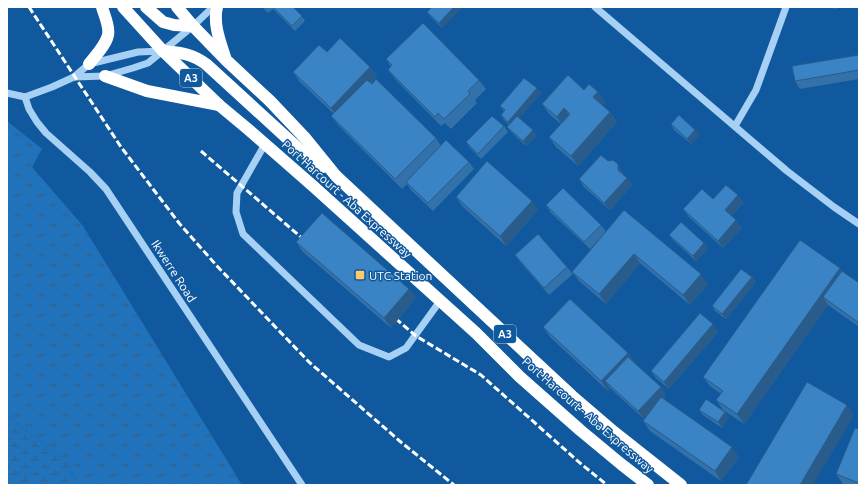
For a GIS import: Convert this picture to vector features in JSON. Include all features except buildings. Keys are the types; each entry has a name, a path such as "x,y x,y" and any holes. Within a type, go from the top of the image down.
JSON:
{"highway":[{"path":"90,64 109,34 108,25 102,7"},
{"name":"Port Harcourt - Aba Expressway","path":"123,7 163,51 219,105 319,191 476,333 532,388 621,464 648,485"},
{"path":"146,7 163,22 174,25 193,26"},
{"name":"Port Harcourt - Aba Expressway","path":"177,7 226,60 270,101 296,128 336,176 572,396 625,441 681,485"},
{"path":"217,7 216,13 219,35 226,60"},
{"path":"163,51 183,53 206,64 300,150 336,176"},
{"path":"105,76 147,91 219,105"}],"street":[{"path":"74,77 105,76 148,63 193,26 213,7"},
{"path":"595,7 787,171 859,224"},
{"path":"735,126 756,90 786,7"},
{"path":"7,93 26,97 74,77 90,64 138,52 163,51"},
{"name":"Ikwerre Road","path":"26,97 29,109 37,122 106,189 302,485"},
{"path":"265,144 238,193 236,212 243,234 359,345 389,358 406,348 440,301"}],"green space":[{"path":"7,121 42,149 32,167 83,226 242,485 79,485 66,462 7,415"},
{"path":"7,415 66,462 79,485 7,485"}],"railway":[{"path":"29,7 121,147 179,223 217,266 309,362 402,443 454,485"},
{"path":"201,151 309,244"},
{"path":"388,312 416,336 481,375 607,485"}],"place":[{"name":"UTC Station","path":"360,275"}]}
